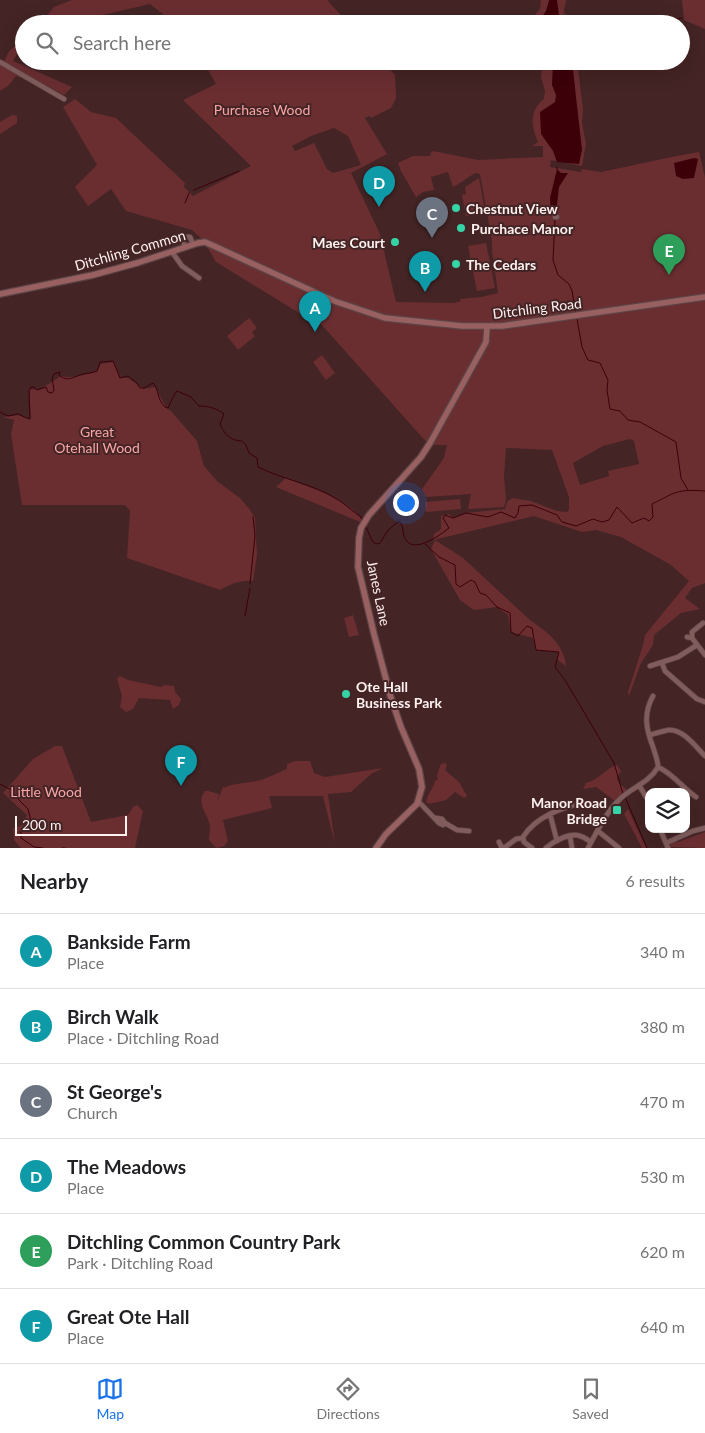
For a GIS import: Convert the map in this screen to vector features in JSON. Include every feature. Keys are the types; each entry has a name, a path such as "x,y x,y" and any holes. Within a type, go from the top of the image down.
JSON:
{"main road":[{"name":"Ditchling Common","path":"0,294 93,275 204,242 334,300 372,313"},
{"name":"Ditchling Road","path":"372,313 385,318 432,324 487,327 705,297"},
{"name":"Janes Lane","path":"418,801 422,787 421,777 391,698 358,567 359,540 361,528 366,520 421,457 486,342 487,327"},
{"path":"376,848 386,834 412,810 418,801"}],"street":[{"path":"0,62 64,99"},
{"path":"185,247 183,240 185,237 190,237 194,244"},
{"path":"172,252 192,278 199,278"},
{"path":"702,624 692,632 690,637 705,655"},
{"path":"650,666 678,658 697,645"},
{"path":"662,663 665,671 697,699 705,702"},
{"path":"588,848 612,808 624,796 648,780 658,767 646,716 648,705 653,696"},
{"path":"649,735 669,730 677,732 705,756"},
{"path":"658,767 675,777 696,797"},
{"path":"640,785 645,794"},
{"path":"418,801 442,824 445,823 457,830 469,830"},
{"path":"523,838 528,828 535,822 550,814 584,802"},
{"path":"550,814 557,841"},
{"path":"662,833 667,846 693,831 705,828"},
{"path":"598,831 619,848"},
{"path":"546,848 570,836 579,835 591,842"},
{"path":"570,836 572,848"},
{"path":"499,842 503,848 516,838 523,838"},
{"path":"523,838 524,842 532,848"}],"green space":[{"path":"72,0 327,0 341,15 164,15 150,4 103,15 47,15 54,7"},
{"path":"541,0 566,0 565,15 535,15 540,9"},
{"path":"682,0 705,0 705,29 690,23 690,15 684,15"},
{"path":"15,46 15,58 13,61 15,62 15,70 33,70 72,87 64,95 44,84 16,76 9,85 0,91 0,64 4,62 9,51"},
{"name":"Purchase Wood","path":"208,70 390,70 395,75 396,98 391,108 371,118 369,116 365,118 387,154 351,173 380,234 396,302 454,303 461,301 460,299 498,293 492,241 480,174 475,173 453,187 448,172 431,177 434,190 423,192 416,197 398,163 413,156 431,156 430,154 433,151 478,160 543,157 543,146 532,146 538,142 533,125 534,113 539,103 544,99 545,91 541,77 542,70 578,70 583,109 582,122 586,144 582,166 551,160 550,167 581,172 582,169 601,172 699,152 705,177 705,583 692,588 685,598 700,609 681,613 654,635 653,645 641,663 629,696 628,692 645,635 689,581 671,565 621,537 596,530 582,532 534,516 433,540 434,534 441,529 441,516 449,514 453,518 466,513 505,509 507,502 512,498 531,501 557,511 567,512 569,510 569,497 552,450 506,448 504,476 506,500 504,507 468,509 471,494 426,497 422,489 444,458 447,445 429,445 321,324 317,324 216,262 203,240 192,230 126,211 111,189 88,206 75,187 97,165 63,107 75,99 91,112 116,118 185,183 184,187 193,196 251,166 183,100 216,84","holes":["334,128 348,136 361,165 333,173 327,169 314,143 295,151 292,146 311,136","630,439 634,441 639,464 608,471 609,476 580,485 573,463 603,446"]},
{"path":"12,115 17,116 17,123 0,134 0,122"},
{"path":"479,178 485,212 466,216 462,195 466,194 465,187"},
{"path":"486,243 495,288 477,291 468,246"},
{"path":"249,318 257,328 252,332 255,336 238,350 227,336"},
{"path":"322,355 335,373 326,380 313,362"},
{"name":"Great Otehall Wood","path":"114,362 120,378 128,378 144,389 155,387 167,409 171,411 197,441 204,466 217,481 240,498 250,510 255,518 257,555 253,581 236,583 220,590 127,558 130,511 125,505 22,505 11,434 14,420 3,417 18,415 31,420 29,389 39,390 61,376 75,377 97,372 101,364"},
{"path":"286,478 330,495 359,515 365,524 276,487"},
{"path":"460,499 461,509 426,512 425,502"},
{"path":"435,540 463,558 531,621 549,635 559,645 565,658 566,666 558,660 558,652 536,650 533,638 511,632 508,615 497,607 474,610 460,600 431,549"},
{"path":"353,615 359,635 349,637 344,618"},
{"path":"120,676 128,680 161,687 165,685 174,686 175,692 181,699 179,705 173,709 170,700 139,698 133,709 126,712 120,707 122,696 117,679"},
{"name":"Little Wood","path":"55,746 62,746 91,822 128,815 133,807 137,805 143,811 135,848 21,848 14,840 13,828 21,826 27,815 3,793 33,759"},
{"path":"295,761 310,761 314,773 325,777 383,768 371,774 351,792 328,794 335,844 323,796 269,796 272,808 223,820 228,841 224,846 216,848 209,840 209,822 201,800 205,791 219,794 217,802 223,787 226,788 263,779 287,769 287,764"},
{"path":"445,763 447,765 445,770 459,782 467,796 464,798 455,792 446,800 429,804 426,802 435,781 438,779 437,775 441,764"},
{"path":"617,765 621,771 617,778 619,783 627,790 615,801 596,787 583,789 586,783"},
{"path":"628,809 646,848 642,848 624,814"},
{"path":"705,832 705,848 669,847 674,841 678,842"}],"shaded area":[{"path":"549,0 557,0 559,15 543,15"},
{"path":"553,70 573,70 582,150 579,164 557,162 553,151 541,134 540,112 555,102 556,95 552,85"},
{"path":"694,158 698,159 694,178 683,179 676,176 674,163"},
{"path":"557,169 561,173 568,173 559,187 556,214 551,214 550,198"}],"waterway":[{"path":"194,190 239,171"},
{"path":"185,203 189,193"},
{"path":"555,220 553,260 558,275 569,284 572,291 576,314"},
{"path":"577,319 582,347 588,360 600,363 608,380 607,390 610,409 620,411 628,420 640,422 676,442 681,478 688,490"},
{"path":"0,412 8,416 18,414 29,419 29,391 31,387 37,390 46,387 48,392 52,393 54,390 52,378 54,374 60,372 59,375 62,377 71,378 97,371 100,362 113,361 120,378 128,376 140,388 153,383 157,389 160,401 165,407 168,408 177,391 191,397 199,406 205,406 221,412 224,414 220,424 224,431 231,438 242,441 246,445 249,453 257,458 258,467 326,493 361,517 363,521"},
{"path":"365,525 373,542 377,544 380,543 388,530 399,521 408,542 413,545 419,545 426,543 449,528 443,518 445,515 453,518 466,513 488,517 501,512 515,518 519,506 532,505 557,515 562,522 576,526 593,519 602,522 609,520 617,507 632,523 644,518 649,521 653,517 652,504 672,494 688,490 705,491"},
{"path":"250,584 255,536 253,517"},
{"path":"425,544 439,557 455,565 456,584 460,587 471,580 475,582 480,593 486,595 497,607 510,613 511,632 518,636 527,626 532,628 536,650 559,652 555,667 565,680 614,763 623,794"},
{"path":"245,616 250,588"},
{"path":"0,784 11,790 28,809 31,821 21,831 21,838 34,847 43,848"},
{"path":"625,797 647,848"}],"place":[{"name":"The Meadows","path":"379,207"},
{"name":"Chestnut View","path":"456,208"},
{"name":"Purchace Manor","path":"461,228"},
{"name":"St George's","path":"432,238"},
{"name":"Maes Court","path":"395,242"},
{"name":"The Cedars","path":"456,264"},
{"name":"Ditchling Common Country Park","path":"669,275"},
{"name":"Birch Walk","path":"425,292"},
{"name":"Bankside Farm","path":"315,332"},
{"name":"Ote Hall Business Park","path":"346,694"},
{"name":"Great Ote Hall","path":"181,786"},
{"name":"Manor Road Bridge","path":"617,810"}]}
